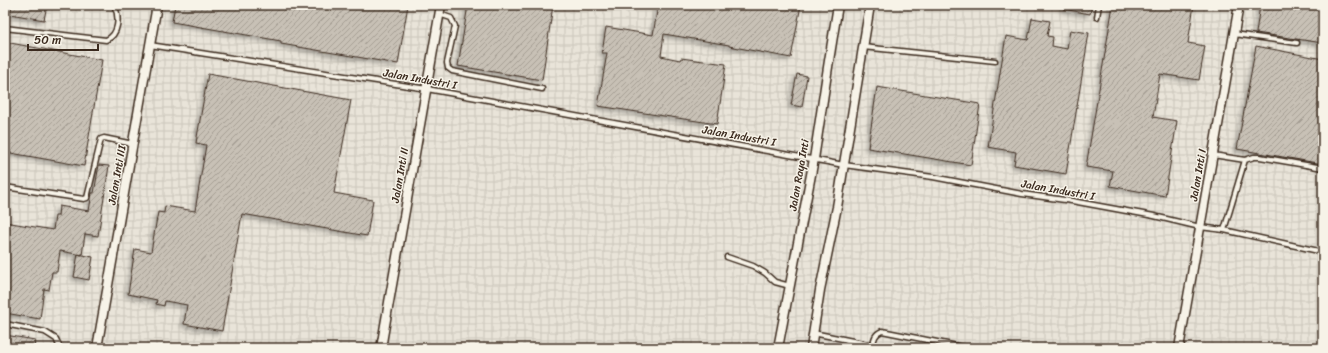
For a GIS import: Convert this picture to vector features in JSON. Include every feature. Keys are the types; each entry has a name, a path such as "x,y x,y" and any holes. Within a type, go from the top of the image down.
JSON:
{"street":[{"name":"Jalan Inti III","path":"98,348 157,5"},
{"name":"Jalan Inti II","path":"381,348 441,5"},
{"name":"Jalan Raya Inti","path":"778,348 814,159 838,5"},
{"path":"810,348 844,165 870,5"},
{"name":"Jalan Inti I","path":"1178,348 1239,5"}],"lane":[{"path":"5,28 106,40 111,38 117,28 117,12 114,5"},
{"path":"1098,17 1100,5"},
{"path":"439,14 451,18 455,26 447,63 448,68 452,71 542,89"},
{"path":"1234,34 1297,43"},
{"name":"Jalan Industri I","path":"150,45 427,89 844,165 933,177 1022,194 1072,201 1154,216 1200,227 1224,230 1323,252"},
{"path":"863,47 995,61"},
{"path":"5,187 86,199 101,139 104,138 133,144"},
{"path":"1213,155 1245,160 1260,157 1323,168"},
{"path":"1224,230 1245,160"},
{"path":"727,257 753,266 765,273 775,282 790,286"},
{"path":"5,324 45,332 56,339 60,348"},
{"path":"813,333 873,347 874,337 877,333 882,331 967,348"}],"shaded area":[{"path":"5,5 1323,5 1323,348 5,348"}],"building":[{"path":"12,5 47,5 44,20 10,14"},
{"path":"175,5 408,5 398,64 281,44 281,41 172,22"},
{"path":"468,5 553,5 542,80 458,66"},
{"path":"658,5 801,5 791,58 729,45 664,34 661,56 680,60 681,58 726,64 717,124 598,106 607,53 602,53 606,27 653,35"},
{"path":"1063,5 1092,5 1090,14 1063,9"},
{"path":"1113,5 1194,5 1188,43 1205,46 1199,80 1160,74 1153,117 1177,121 1165,196 1110,186 1113,171 1086,167"},
{"path":"1260,5 1323,5 1323,43 1256,33"},
{"path":"1032,18 1050,21 1047,36 1053,37 1052,46 1067,49 1070,30 1089,33 1066,174 1014,165 1016,152 988,147 1006,36 1028,40"},
{"path":"5,42 102,60 84,166 5,152"},
{"path":"1256,46 1323,59 1323,164 1237,149"},
{"path":"208,74 351,100 334,193 373,200 367,236 242,214 222,331 184,324 187,305 165,301 164,306 156,304 157,300 128,294 135,249 151,252 158,212 164,213 165,206 195,211 206,145 196,143"},
{"path":"797,74 807,76 802,107 791,105"},
{"path":"877,87 980,104 971,165 868,148"},
{"path":"99,165 109,166 98,236 85,234 82,255 60,251 57,272 52,272 49,290 44,289 40,319 5,313 5,222 53,230 55,216 58,216 59,206 89,211"},
{"path":"78,254 93,257 89,280 74,277"},
{"path":"5,335 35,340 34,348 5,348"}]}
